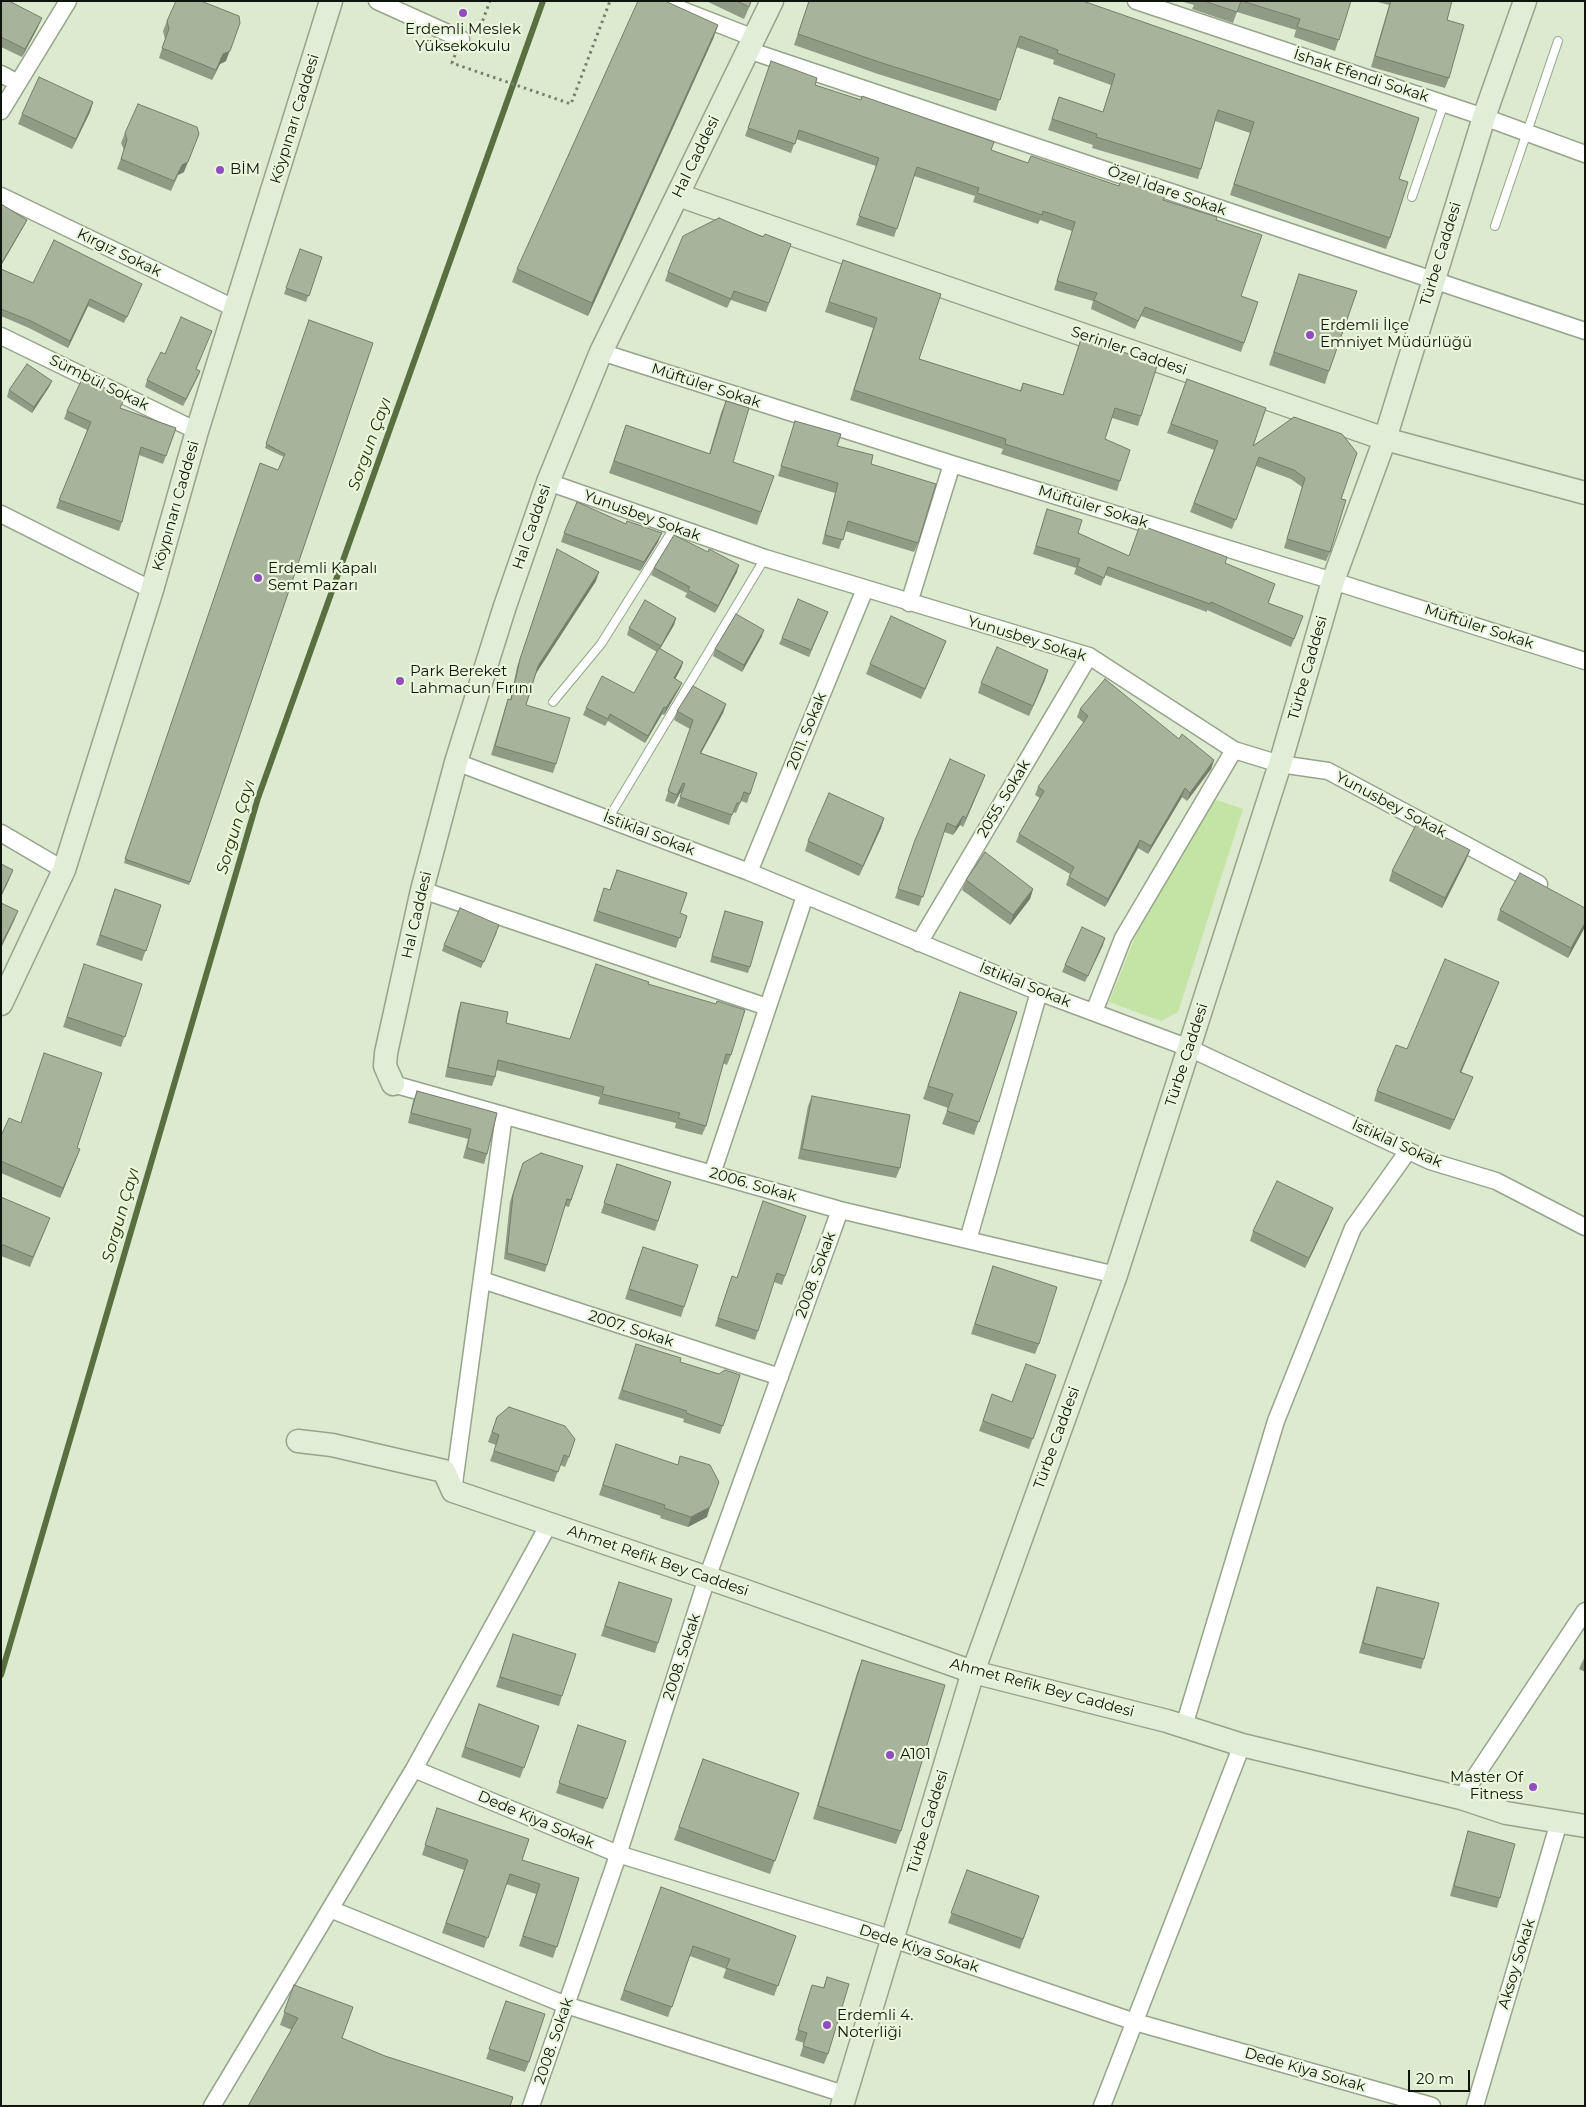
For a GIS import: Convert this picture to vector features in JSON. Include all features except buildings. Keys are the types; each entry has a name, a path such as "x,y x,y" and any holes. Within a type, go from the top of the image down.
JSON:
{"street":[{"path":"1,111 68,1"},
{"name":"Köypınarı Caddesi","path":"1,1004 64,870 152,590 197,431 331,1"},
{"path":"377,1 461,38"},
{"name":"Özel İdare Sokak","path":"658,1 751,44 1585,331"},
{"name":"Hal Caddesi","path":"393,1084 385,1066 386,1053 422,890 456,762 505,606 548,482 601,352 772,1"},
{"name":"İshak Efendi Sokak","path":"1136,1 1444,103 1585,154"},
{"name":"Türbe Caddesi","path":"843,2100 973,1672 1116,1275 1280,764 1333,581 1385,439 1484,117 1525,1"},
{"path":"1,74 18,83"},
{"name":"Serinler Caddesi","path":"678,195 1385,439 1585,493"},
{"name":"Kırgız Sokak","path":"1,196 236,309"},
{"name":"Sümbül Sokak","path":"1,336 197,431"},
{"name":"Müftüler Sokak","path":"601,352 952,464 1333,581 1585,661"},
{"path":"909,603 952,464"},
{"name":"Yunusbey Sokak","path":"548,482 674,528 765,558 865,590 1089,656 1234,750 1280,764 1328,772 1550,890"},
{"path":"1,514 152,590"},
{"name":"2011. Sokak","path":"749,872 865,590"},
{"name":"2055. Sokak","path":"919,943 1089,656"},
{"path":"1094,1012 1123,938 1234,750"},
{"name":"İstiklal Sokak","path":"456,762 749,872 1039,992 1189,1048 1430,1161 1496,1182 1585,1227"},
{"path":"1,833 64,870"},
{"path":"422,890 767,1007"},
{"path":"712,1174 805,896"},
{"path":"968,1240 1039,992"},
{"name":"2006. Sokak","path":"393,1084 840,1210 1116,1275"},
{"path":"454,1491 504,1115"},
{"path":"1184,1726 1276,1421 1353,1228 1408,1151"},
{"name":"2008. Sokak","path":"531,2106 618,1854 707,1578 840,1210"},
{"name":"2007. Sokak","path":"482,1280 780,1377"},
{"path":"298,1441 332,1445 444,1471 454,1491"},
{"name":"Ahmet Refik Bey Caddesi","path":"454,1491 973,1672 1184,1726 1242,1744 1461,1798 1506,1813 1585,1826"},
{"path":"212,2106 414,1769 549,1524"},
{"path":"1461,1798 1585,1611"},
{"path":"1102,2106 1242,1744"},
{"name":"Dede Kiya Sokak","path":"414,1769 618,1854 893,1939 1135,2022 1432,2106"},
{"name":"Aksoy Sokak","path":"1475,2106 1559,1822"},
{"path":"330,1909 566,2005 843,2100"}],"lane":[{"path":"1495,226 1558,42"},
{"path":"1412,197 1444,103"},
{"path":"553,702 601,644 674,528"},
{"path":"608,819 765,558"}],"path":[{"path":"471,70 571,104 610,1"}],"green space":[{"path":"1214,799 1243,809 1178,1012 1161,1021 1109,1002 1137,932"}],"waterway":[{"name":"Sorgun Çayı","path":"1,1675 258,798 543,1"}],"place":[{"name":"Erdemli Meslek Yüksekokulu","path":"463,13"},
{"name":"BİM","path":"220,170"},
{"name":"Erdemli İlçe Emniyet Müdürlüğü","path":"1310,335"},
{"name":"Erdemli Kapalı Semt Pazarı","path":"258,578"},
{"name":"Park Bereket Lahmacun Fırını","path":"400,681"},
{"name":"A101","path":"890,1755"},
{"name":"Master Of Fitness","path":"1533,1787"},
{"name":"Erdemli 4. Noterliği","path":"827,2025"}]}
